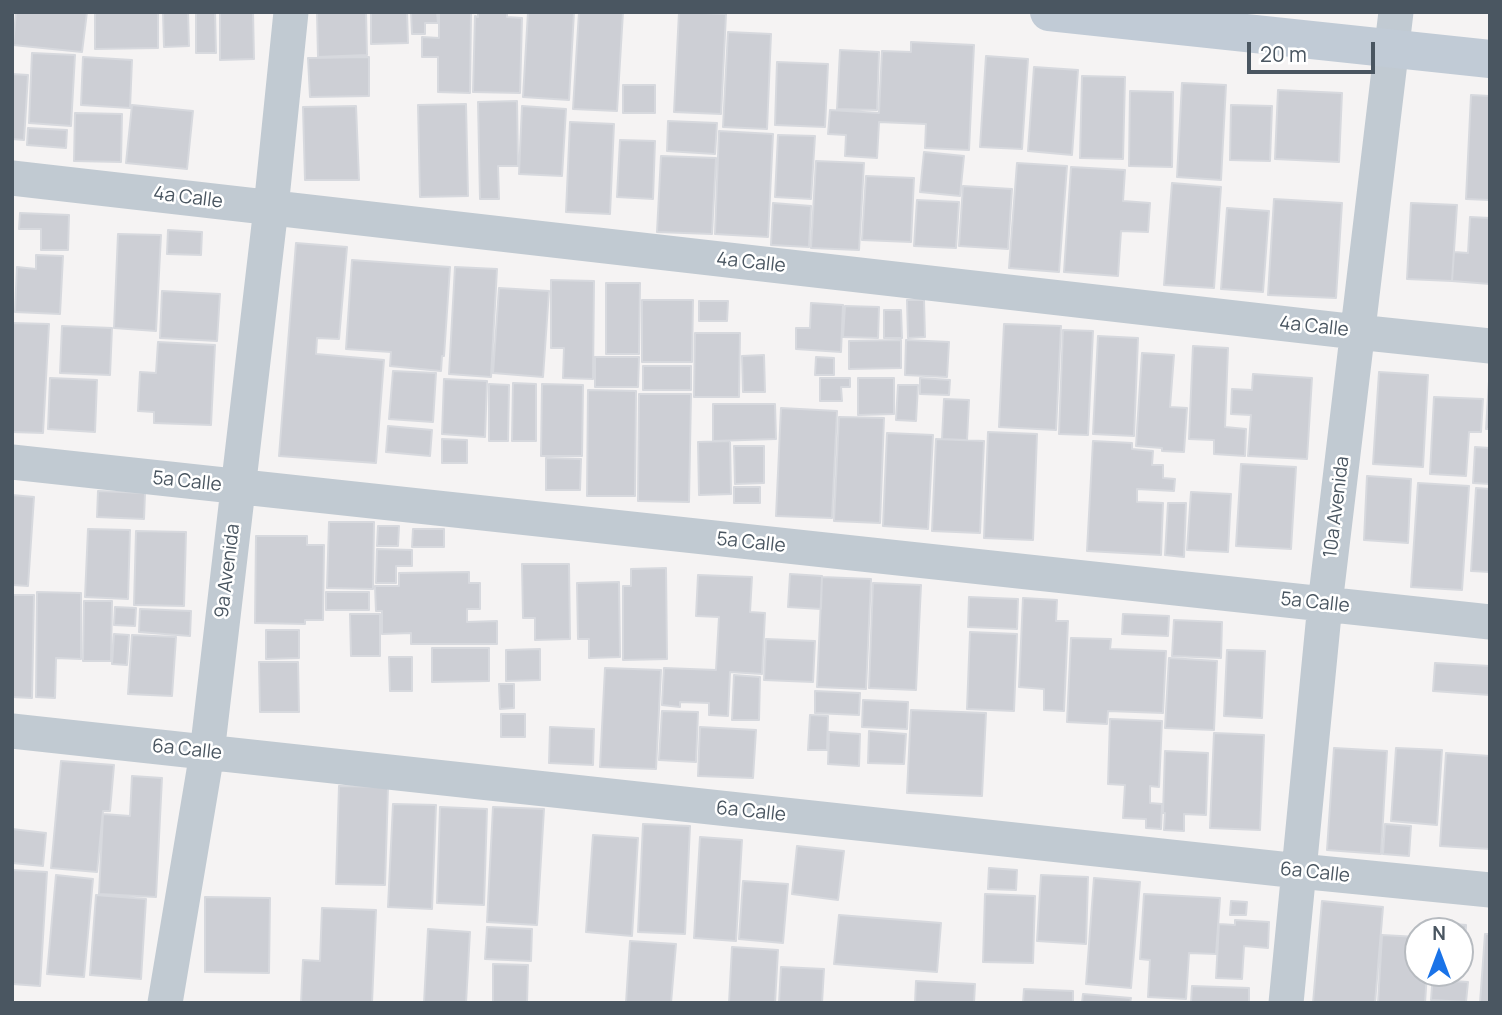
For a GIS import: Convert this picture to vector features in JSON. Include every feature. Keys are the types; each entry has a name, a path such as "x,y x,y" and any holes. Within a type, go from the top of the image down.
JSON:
{"street":[{"name":"9a Avenida","path":"165,1003 207,752 271,208 291,12"},
{"path":"1049,12 1393,30 1490,59"},
{"name":"10a Avenida","path":"1286,1003 1325,604 1393,30"},
{"name":"4a Calle","path":"12,178 1490,346"},
{"name":"5a Calle","path":"12,462 1490,622"},
{"name":"6a Calle","path":"12,730 1490,891"}],"building":[{"path":"16,12 87,12 82,52 13,45"},
{"path":"95,12 158,12 158,48 95,49"},
{"path":"163,12 188,12 189,46 164,47"},
{"path":"196,12 215,12 216,53 196,53"},
{"path":"220,12 253,12 254,59 220,60"},
{"path":"317,12 366,12 367,55 318,57"},
{"path":"371,12 407,12 408,43 371,44"},
{"path":"411,12 437,12 438,23 425,23 425,34 412,34"},
{"path":"439,12 471,12 470,93 438,92 438,57 422,57 422,37 439,38"},
{"path":"478,12 507,12 507,17 522,18 520,93 473,92 475,16 478,17"},
{"path":"528,12 574,12 569,100 523,97"},
{"path":"579,12 623,12 617,111 573,109"},
{"path":"679,12 726,14 721,114 674,112"},
{"path":"728,32 771,34 767,129 723,127"},
{"path":"911,42 974,45 969,150 925,148 926,124 879,122 877,158 845,156 846,135 828,134 830,110 879,113 882,51 911,52"},
{"path":"840,50 879,52 877,110 837,109"},
{"path":"32,53 75,55 71,126 29,123"},
{"path":"986,56 1028,59 1022,149 980,147"},
{"path":"83,57 132,60 130,108 81,105"},
{"path":"369,57 369,96 310,97 308,58"},
{"path":"777,62 828,64 825,127 775,125"},
{"path":"1034,67 1078,70 1072,155 1028,151"},
{"path":"12,74 28,75 24,140 12,139"},
{"path":"1082,76 1125,77 1123,159 1080,158"},
{"path":"1182,83 1226,85 1221,180 1177,177"},
{"path":"623,85 655,85 655,113 623,113"},
{"path":"1278,90 1342,93 1339,162 1275,159"},
{"path":"1130,91 1173,92 1172,167 1129,166"},
{"path":"1471,95 1490,96 1490,200 1466,199"},
{"path":"517,101 518,166 498,166 499,199 480,199 478,102"},
{"path":"466,104 468,196 420,197 418,105"},
{"path":"132,105 193,111 187,169 126,163"},
{"path":"1231,105 1272,106 1270,161 1230,160"},
{"path":"356,106 359,180 305,180 303,107"},
{"path":"522,106 566,109 562,176 519,174"},
{"path":"75,113 122,114 121,162 74,161"},
{"path":"668,121 717,123 715,154 667,151"},
{"path":"570,122 614,124 610,214 566,212"},
{"path":"28,128 67,130 66,148 27,145"},
{"path":"719,131 773,134 768,237 715,234"},
{"path":"778,135 815,136 811,199 775,197"},
{"path":"620,140 655,141 653,199 617,197"},
{"path":"924,152 964,156 960,196 920,192"},
{"path":"661,156 716,158 712,234 657,232"},
{"path":"816,161 864,163 859,250 811,248"},
{"path":"1017,163 1067,166 1059,272 1009,268"},
{"path":"1071,167 1125,170 1123,201 1150,203 1148,232 1121,231 1118,276 1064,272"},
{"path":"866,176 914,178 911,242 862,240"},
{"path":"1172,183 1221,187 1214,288 1164,285"},
{"path":"963,186 1012,189 1008,249 959,246"},
{"path":"1274,199 1342,203 1336,298 1268,295"},
{"path":"917,200 959,202 956,248 914,246"},
{"path":"773,203 811,206 809,247 771,245"},
{"path":"1411,203 1457,205 1452,281 1407,279"},
{"path":"1227,208 1269,211 1263,292 1221,289"},
{"path":"20,213 69,215 68,250 41,250 41,229 19,229"},
{"path":"1470,217 1490,218 1490,284 1452,281 1454,252 1468,253"},
{"path":"168,230 202,232 201,255 167,254"},
{"path":"118,234 161,235 156,331 114,328"},
{"path":"296,243 347,247 339,339 317,338 316,354 384,360 376,463 279,456"},
{"path":"36,255 63,256 60,314 15,312 17,267 36,269"},
{"path":"352,260 450,267 441,371 390,366 391,352 346,349"},
{"path":"455,267 497,269 491,377 449,374"},
{"path":"551,280 594,281 593,379 563,378 564,348 551,348"},
{"path":"606,283 640,283 639,354 606,354"},
{"path":"499,288 549,291 543,377 493,373"},
{"path":"162,291 220,294 217,341 160,338"},
{"path":"642,300 693,300 692,362 642,362"},
{"path":"907,300 924,300 925,337 908,338"},
{"path":"699,301 728,301 727,321 699,321"},
{"path":"811,303 843,305 841,352 796,349 796,328 810,328"},
{"path":"845,306 879,307 878,338 843,337"},
{"path":"884,310 901,310 902,338 884,338"},
{"path":"12,323 49,324 43,433 12,432"},
{"path":"1004,324 1061,326 1056,430 999,427"},
{"path":"62,326 112,328 110,375 60,373"},
{"path":"1063,330 1093,331 1088,435 1059,434"},
{"path":"695,333 740,333 739,397 694,397"},
{"path":"1098,336 1138,338 1134,436 1093,434"},
{"path":"901,340 901,368 849,369 849,341"},
{"path":"906,340 949,342 947,377 905,375"},
{"path":"158,342 215,345 211,425 154,423 154,412 138,411 140,372 156,373"},
{"path":"1193,346 1228,348 1225,427 1246,429 1245,456 1214,454 1214,440 1189,439"},
{"path":"1142,353 1174,355 1170,407 1187,408 1184,452 1136,446"},
{"path":"764,355 765,392 743,392 742,356"},
{"path":"595,357 639,357 638,387 595,387"},
{"path":"816,357 834,358 834,375 815,375"},
{"path":"643,366 691,366 691,390 643,390"},
{"path":"393,371 436,373 433,422 389,419"},
{"path":"1379,372 1428,375 1423,467 1373,464"},
{"path":"1253,374 1312,378 1307,459 1248,456 1251,415 1231,414 1232,389 1252,390"},
{"path":"50,378 97,380 95,432 48,429"},
{"path":"820,378 850,378 850,387 841,387 842,401 820,401"},
{"path":"858,378 894,378 894,414 858,415"},
{"path":"920,378 950,380 949,395 920,394"},
{"path":"444,379 487,381 485,437 442,434"},
{"path":"1489,381 1490,429 1486,429"},
{"path":"513,383 536,384 536,441 512,441"},
{"path":"489,384 509,385 508,441 489,441"},
{"path":"542,384 583,385 582,456 541,456"},
{"path":"898,385 918,385 916,421 896,420"},
{"path":"588,390 636,391 635,496 587,496"},
{"path":"639,394 691,394 689,502 638,501"},
{"path":"1434,397 1483,399 1481,432 1469,432 1466,476 1430,474"},
{"path":"944,399 969,400 967,440 942,439"},
{"path":"713,404 775,404 776,439 713,441"},
{"path":"781,408 837,411 832,518 776,516"},
{"path":"839,417 884,418 880,523 834,521"},
{"path":"388,426 432,430 430,456 386,452"},
{"path":"988,432 1037,434 1033,540 984,538"},
{"path":"887,433 933,435 928,529 883,526"},
{"path":"442,439 467,440 467,463 442,463"},
{"path":"936,439 984,441 980,533 932,531"},
{"path":"730,441 731,494 699,495 698,442"},
{"path":"1093,441 1132,443 1132,449 1153,451 1152,465 1163,465 1163,478 1175,479 1174,491 1137,489 1137,502 1163,503 1161,555 1087,551"},
{"path":"734,446 764,446 764,483 735,484"},
{"path":"1475,447 1490,448 1490,484 1473,483"},
{"path":"546,458 581,459 580,490 546,490"},
{"path":"1241,464 1296,467 1291,549 1236,546"},
{"path":"1367,476 1411,479 1408,543 1364,540"},
{"path":"1418,483 1469,486 1462,590 1411,587"},
{"path":"734,487 760,487 760,503 734,503"},
{"path":"1476,488 1490,489 1490,572 1471,571"},
{"path":"98,491 145,493 144,519 97,517"},
{"path":"1191,492 1231,494 1228,552 1187,550"},
{"path":"12,495 34,497 28,586 12,585"},
{"path":"1168,503 1186,503 1184,557 1165,555"},
{"path":"329,522 374,522 373,589 327,588"},
{"path":"378,526 399,526 398,546 377,546"},
{"path":"88,529 130,530 128,599 85,597"},
{"path":"413,529 444,529 444,547 412,547"},
{"path":"136,531 186,532 184,606 134,605"},
{"path":"256,536 307,536 307,545 324,545 323,620 305,620 305,624 255,623"},
{"path":"377,549 412,550 412,566 396,566 396,583 376,583"},
{"path":"522,564 569,564 570,639 535,640 535,618 523,618"},
{"path":"666,568 667,659 623,660 623,586 631,586 631,569"},
{"path":"469,572 469,583 480,583 480,609 467,609 467,622 497,621 497,644 411,644 411,633 382,634 382,611 376,611 375,586 399,586 399,573"},
{"path":"790,574 822,576 821,609 788,607"},
{"path":"698,575 752,577 750,612 765,613 762,674 730,672 728,716 709,715 709,703 680,702 680,707 662,705 664,668 716,670 719,617 696,616"},
{"path":"822,577 871,579 866,689 817,687"},
{"path":"619,582 620,657 589,658 589,639 578,639 577,583"},
{"path":"873,583 921,585 916,690 869,688"},
{"path":"37,592 81,593 81,659 56,658 55,698 36,697"},
{"path":"326,592 369,592 369,610 326,610"},
{"path":"12,595 34,595 32,698 12,697"},
{"path":"969,597 1018,599 1017,629 968,627"},
{"path":"1023,598 1057,600 1056,621 1068,621 1064,711 1044,710 1044,689 1019,687"},
{"path":"84,601 112,601 111,661 83,661"},
{"path":"115,607 136,608 135,626 114,625"},
{"path":"140,609 191,611 190,636 139,632"},
{"path":"350,614 380,614 380,656 351,656"},
{"path":"1123,614 1169,616 1168,636 1122,634"},
{"path":"1174,620 1222,622 1221,658 1172,656"},
{"path":"266,630 299,630 299,658 266,659"},
{"path":"970,632 1017,634 1014,711 967,709"},
{"path":"114,634 129,635 127,665 112,664"},
{"path":"132,635 176,637 172,696 128,694"},
{"path":"1071,638 1111,639 1110,649 1166,651 1163,713 1108,711 1107,724 1067,722"},
{"path":"766,639 815,641 813,682 764,680"},
{"path":"432,648 489,648 489,681 432,682"},
{"path":"540,649 540,680 506,681 506,650"},
{"path":"1227,650 1265,651 1262,718 1224,716"},
{"path":"389,657 412,657 412,691 390,691"},
{"path":"1169,658 1217,661 1214,730 1165,728"},
{"path":"259,662 298,662 299,712 260,712"},
{"path":"1435,663 1490,666 1490,695 1433,691"},
{"path":"605,668 661,670 656,769 600,767"},
{"path":"734,675 760,677 759,720 732,720"},
{"path":"499,684 514,684 514,708 500,709"},
{"path":"815,691 860,693 859,715 815,713"},
{"path":"863,700 908,702 907,729 862,727"},
{"path":"911,710 986,713 982,796 907,793"},
{"path":"662,711 698,712 696,762 659,760"},
{"path":"501,714 525,714 525,737 501,737"},
{"path":"810,715 828,716 827,750 808,750"},
{"path":"1110,719 1162,721 1159,787 1150,786 1150,803 1162,804 1161,829 1146,828 1146,819 1123,818 1125,785 1108,784"},
{"path":"550,727 594,729 593,765 549,763"},
{"path":"700,727 756,730 753,778 698,776"},
{"path":"869,731 906,734 904,764 868,763"},
{"path":"829,732 860,734 859,766 828,764"},
{"path":"1214,733 1264,735 1260,830 1210,828"},
{"path":"1334,748 1387,751 1381,854 1327,850"},
{"path":"1396,748 1442,750 1437,825 1391,821"},
{"path":"1165,751 1208,753 1206,815 1184,814 1184,831 1164,830"},
{"path":"1446,753 1490,756 1490,849 1440,846"},
{"path":"61,761 114,765 110,811 103,811 97,872 51,868"},
{"path":"132,776 162,778 156,897 99,894 103,814 130,816"},
{"path":"339,786 388,787 385,885 336,884"},
{"path":"393,804 436,805 432,909 388,907"},
{"path":"440,807 487,809 484,905 437,903"},
{"path":"493,807 544,809 537,925 487,922"},
{"path":"643,824 690,826 685,934 638,932"},
{"path":"1385,824 1411,826 1409,856 1383,854"},
{"path":"12,829 46,833 43,866 12,863"},
{"path":"593,835 638,838 632,936 586,932"},
{"path":"700,837 742,840 736,941 694,938"},
{"path":"797,846 844,851 838,900 792,894"},
{"path":"989,868 1017,870 1016,890 988,889"},
{"path":"12,870 47,872 40,986 12,984"},
{"path":"56,875 93,879 84,977 47,974"},
{"path":"1041,875 1088,877 1086,944 1037,941"},
{"path":"1094,878 1140,882 1131,988 1086,984"},
{"path":"743,881 788,884 783,943 739,939"},
{"path":"985,894 1035,896 1033,963 983,962"},
{"path":"1144,894 1220,898 1216,954 1189,953 1186,999 1148,997 1150,960 1140,959"},
{"path":"96,895 146,899 141,979 90,975"},
{"path":"205,897 270,898 269,973 205,972"},
{"path":"1231,901 1247,902 1246,915 1230,915"},
{"path":"1322,901 1383,907 1375,1003 1313,1003"},
{"path":"322,908 376,910 372,1003 301,1003 303,960 320,961"},
{"path":"839,915 941,923 937,972 834,964"},
{"path":"1235,920 1269,922 1268,948 1244,946 1242,979 1216,978 1219,924 1235,925"},
{"path":"487,927 532,929 531,961 485,959"},
{"path":"428,929 470,932 466,1003 424,1003"},
{"path":"1485,934 1490,934 1490,1003 1480,1003"},
{"path":"1382,935 1404,936 1404,987 1426,987 1425,1003 1378,1003"},
{"path":"630,941 676,944 671,1003 626,1003"},
{"path":"732,947 778,950 775,1003 729,1003"},
{"path":"493,964 528,965 527,1003 493,1003"},
{"path":"781,967 824,969 822,1003 779,1003"},
{"path":"916,981 975,984 974,1003 915,1003"},
{"path":"1192,986 1249,988 1249,1003 1191,1003"},
{"path":"1432,987 1468,987 1466,1002 1431,1000"},
{"path":"1024,989 1073,991 1073,1003 1023,1003"},
{"path":"1083,994 1131,998 1130,1003 1082,1003"}]}
